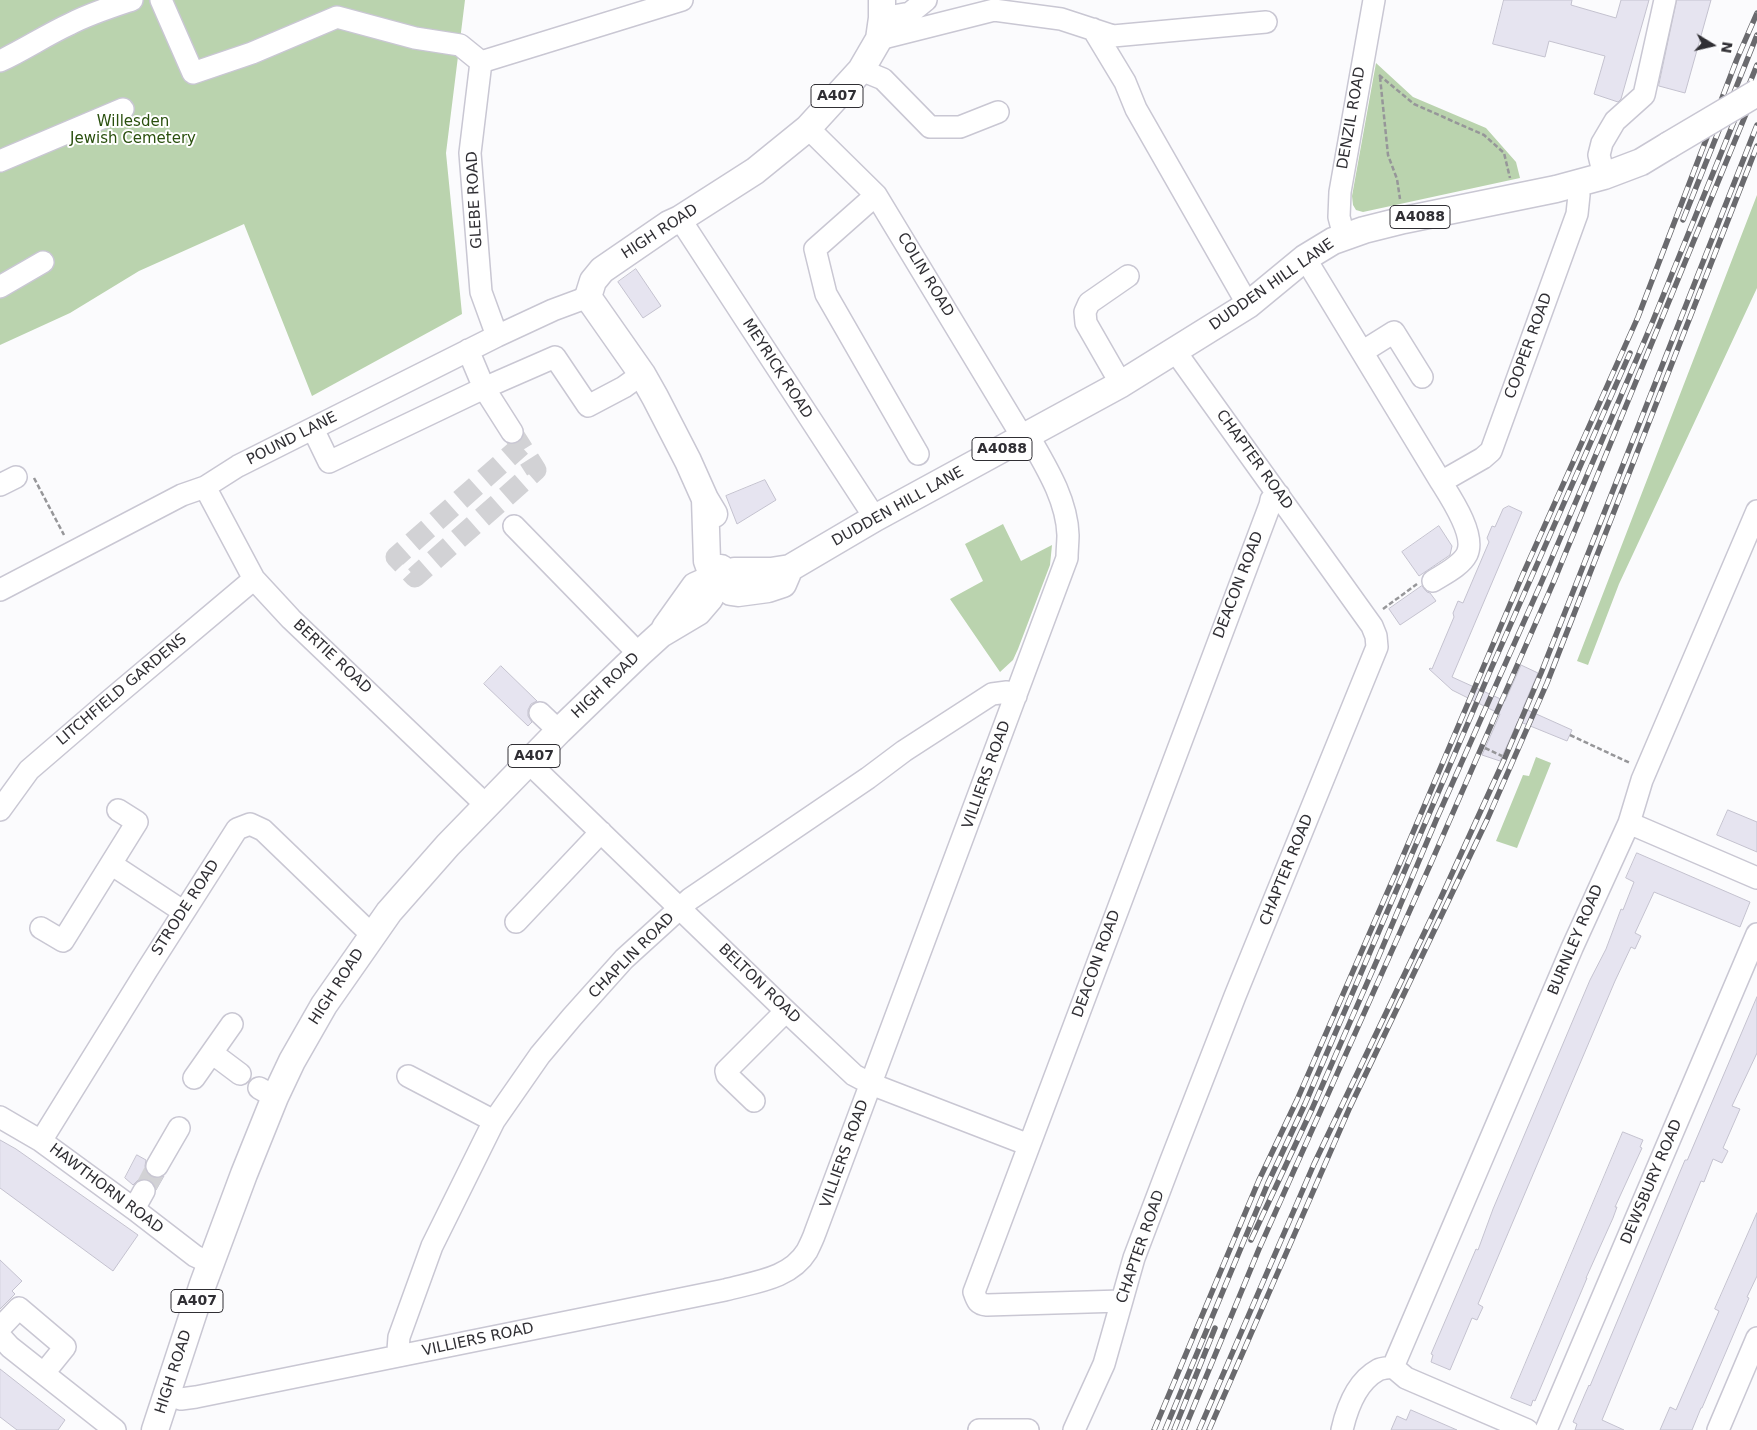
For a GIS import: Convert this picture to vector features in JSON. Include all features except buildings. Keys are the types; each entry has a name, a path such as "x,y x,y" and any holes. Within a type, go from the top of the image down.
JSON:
{"main road":[{"name":"HIGH ROAD","path":"155,1430 267,1093 292,1061 324,1005 395,905 486,805 638,654 661,634 698,612 710,598 712,578 708,561 705,499 642,374 588,297 593,281 602,270 668,224 680,219 755,171 808,128 861,70 881,19"},
{"name":"DUDDEN HILL LANE","path":"712,578 731,592 748,593 783,584 790,568 875,518 1121,384 1175,351 1248,305 1305,258 1332,241 1404,220 1556,189 1604,176 1642,162 1757,93"}],"street":[{"path":"0,61 18,53 70,23 106,8 132,0"},
{"path":"161,0 192,73 252,53 337,17 415,38 460,46 481,62 682,0"},
{"path":"881,19 910,13 926,0"},
{"name":"DENZIL ROAD","path":"1344,236 1340,226 1340,192 1371,72 1374,0"},
{"path":"1604,176 1599,156 1602,143 1615,121 1644,95 1665,0"},
{"path":"881,19 994,10 1061,19 1113,36 1266,22"},
{"path":"1093,29 1126,82 1136,109 1248,305"},
{"name":"GLEBE ROAD","path":"481,62 470,154 481,292 497,336"},
{"path":"861,70 883,79 930,128 960,128 998,112"},
{"path":"2,155 123,109"},
{"name":"COLIN ROAD","path":"808,128 876,194 1026,437"},
{"name":"COOPER ROAD","path":"1441,482 1483,458 1491,451 1576,214 1579,195 1576,183"},
{"path":"876,194 815,250 826,294 918,454"},
{"name":"MEYRICK ROAD","path":"680,219 875,518"},
{"path":"1305,258 1460,514 1468,541 1467,553 1461,562 1427,581"},
{"path":"0,287 43,262"},
{"path":"1121,384 1086,323 1085,312 1089,303 1128,276"},
{"name":"POUND LANE","path":"0,590 182,495 205,487 238,466 468,350 553,310 588,297"},
{"path":"1362,352 1394,332 1422,377"},
{"path":"468,350 484,388 512,432"},
{"name":"CHAPTER ROAD","path":"1074,1430 1104,1364 1134,1258 1235,996 1377,647 1376,636 1372,626 1175,351"},
{"path":"312,429 329,462 484,388 555,357 588,406 642,374"},
{"name":"VILLIERS ROAD","path":"166,1394 181,1399 196,1397 725,1290 780,1275 791,1268 806,1252 871,1084 1067,558 1068,533 1065,511 1056,487 1026,437"},
{"name":"BERTIE ROAD","path":"205,487 254,580 291,619 486,805"},
{"name":"DEACON ROAD","path":"1121,1301 987,1305 980,1304 974,1292 1271,500 1279,495"},
{"name":"BURNLEY ROAD","path":"1393,1367 1572,948 1629,823 1642,780 1757,511"},
{"path":"514,526 638,654"},
{"name":"LITCHFIELD GARDENS","path":"0,810 30,770 254,580"},
{"name":"CHAPLIN ROAD","path":"399,1356 399,1337 432,1246 494,1121 540,1056 624,959 698,894 868,778 904,751 992,694 1008,692 1016,696"},
{"path":"540,713 559,731"},
{"name":"BELTON ROAD","path":"528,762 854,1075 871,1084 1029,1145"},
{"path":"41,928 63,941 137,822 118,810"},
{"path":"1629,823 1757,878"},
{"name":"STRODE ROAD","path":"41,1141 237,829 250,824 263,830 372,935"},
{"path":"516,922 601,832"},
{"path":"111,864 184,912"},
{"name":"DEWSBURY ROAD","path":"1546,1430 1757,934"},
{"path":"754,1101 726,1072 786,1011"},
{"path":"194,1078 232,1024"},
{"path":"212,1053 240,1074"},
{"path":"408,1076 494,1121"},
{"name":"HAWTHORN ROAD","path":"0,1117 139,1200 195,1256 210,1263"},
{"path":"157,1166 179,1128"},
{"path":"0,1328 19,1308 65,1347 44,1373"},
{"path":"0,1336 115,1430"},
{"path":"1718,1430 1757,1338"},
{"path":"1342,1430 1347,1409 1366,1380 1379,1370 1393,1367 1406,1378 1527,1430"},
{"path":"979,1430 1028,1430"}],"path":[{"path":"1371,72 1414,104 1484,135 1504,152 1512,184"},
{"path":"1371,72 1388,155 1397,179 1401,206"},
{"path":"17,480 66,539"},
{"path":"1382,608 1427,581"},
{"path":"1570,735 1631,763"},
{"path":"1485,748 1502,756"}],"green space":[{"name":"Willesden Jewish Cemetery","path":"0,0 465,0 446,153 462,314 312,396 244,224 139,271 70,313 0,345"},
{"path":"1376,63 1413,97 1486,128 1516,162 1520,178 1363,212 1356,210 1353,205 1352,196"},
{"path":"1757,195 1757,288 1619,584 1588,665 1577,661"},
{"path":"1003,524 1021,561 1052,545 1050,565 1018,649 1013,660 1000,672 950,599 983,581 965,544"},
{"path":"1536,757 1551,763 1517,848 1496,841 1523,775 1529,776"}],"tunnel":[{"path":"512,432 536,470 415,577 396,557 521,446"},
{"path":"144,1191 157,1166"}],"railway":[{"path":"1154,1430 1259,1180 1297,1100 1523,574 1638,317 1737,59 1757,13"},
{"path":"1683,220 1757,35"},
{"path":"1251,1240 1312,1109 1437,818 1542,581 1652,323 1757,65"},
{"path":"1184,1430 1259,1249 1554,581 1757,87"},
{"path":"1199,1430 1314,1164 1439,902 1504,760 1541,673 1757,125"},
{"path":"1209,1430 1350,1107 1487,820 1547,683 1757,146"},
{"path":"1165,1430 1268,1183 1305,1104 1491,669 1630,353"},
{"path":"1174,1430 1215,1328"}]}
